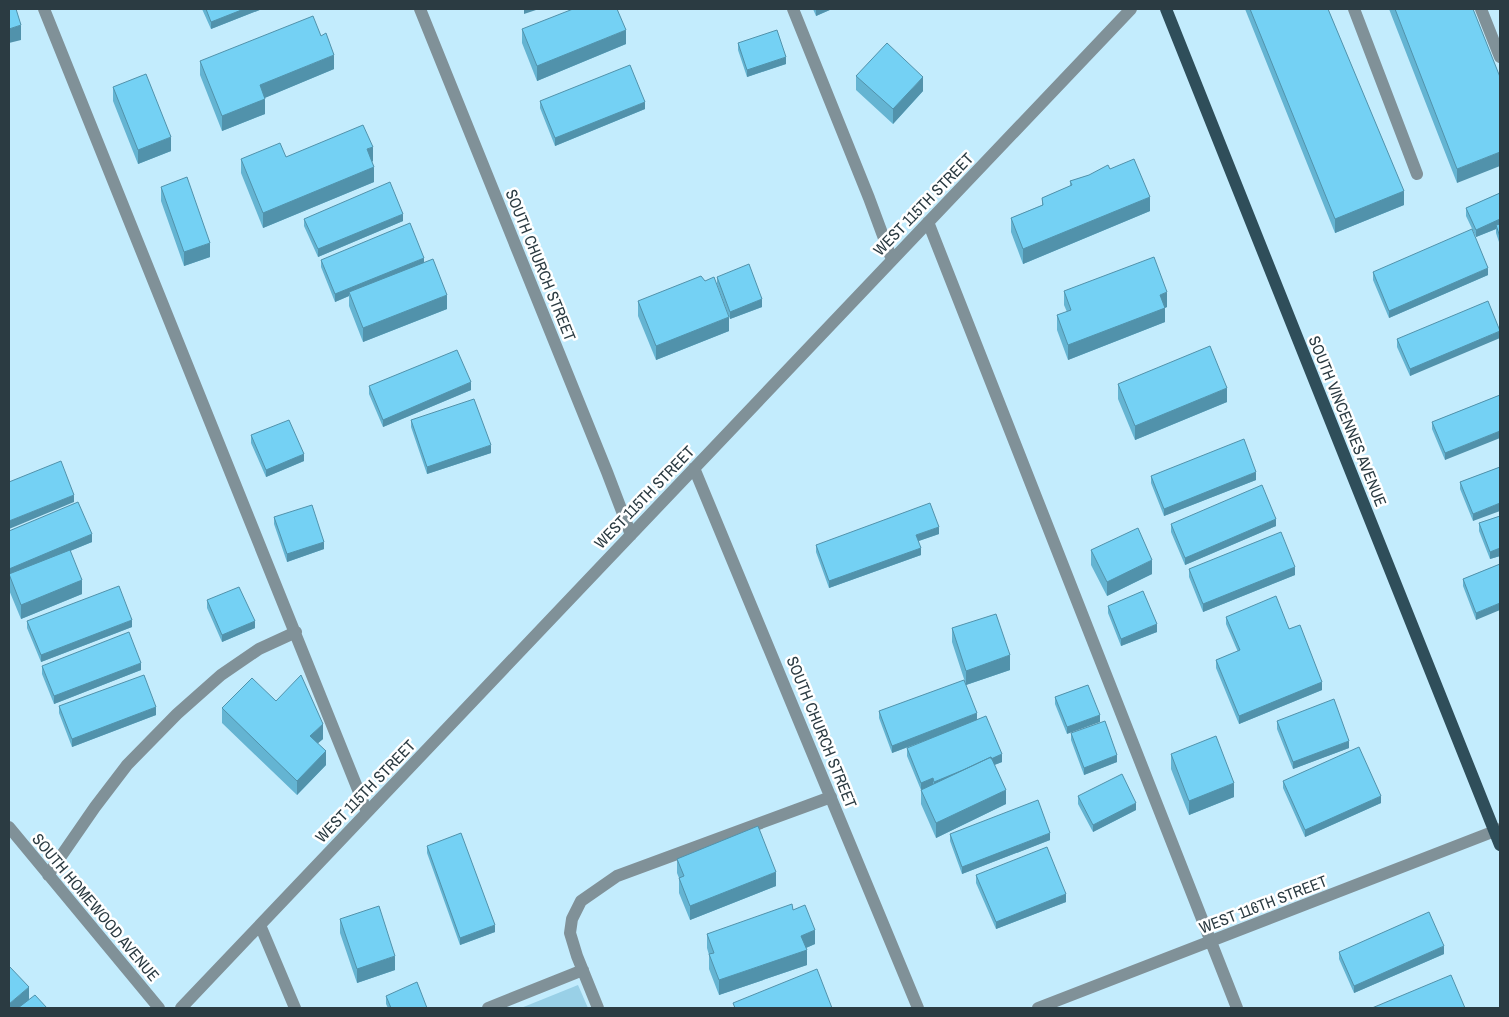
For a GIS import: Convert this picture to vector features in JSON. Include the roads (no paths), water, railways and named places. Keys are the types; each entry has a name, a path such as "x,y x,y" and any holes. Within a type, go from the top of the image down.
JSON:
{"main road":[{"name":"SOUTH VINCENNES AVENUE","path":"1166,9 1497,830 1500,845"}],"street":[{"path":"44,9 367,812"},
{"name":"SOUTH CHURCH STREET","path":"420,9 604,463 630,535"},
{"path":"793,9 892,260"},
{"name":"WEST 115TH STREET","path":"181,1008 1131,9"},
{"path":"1354,9 1417,174"},
{"path":"1481,9 1500,57"},
{"path":"928,222 1236,1008"},
{"name":"SOUTH CHURCH STREET","path":"694,468 918,1008"},
{"path":"48,875 127,765 177,714 221,675 251,654 296,632"},
{"path":"598,1008 576,956 570,933 572,919 581,901 617,876 832,797"},
{"name":"SOUTH HOMEWOOD AVENUE","path":"9,827 159,1008"},
{"name":"WEST 116TH STREET","path":"1038,1008 1497,830"},
{"path":"260,925 295,1008"},
{"path":"488,1008 583,970"}]}
